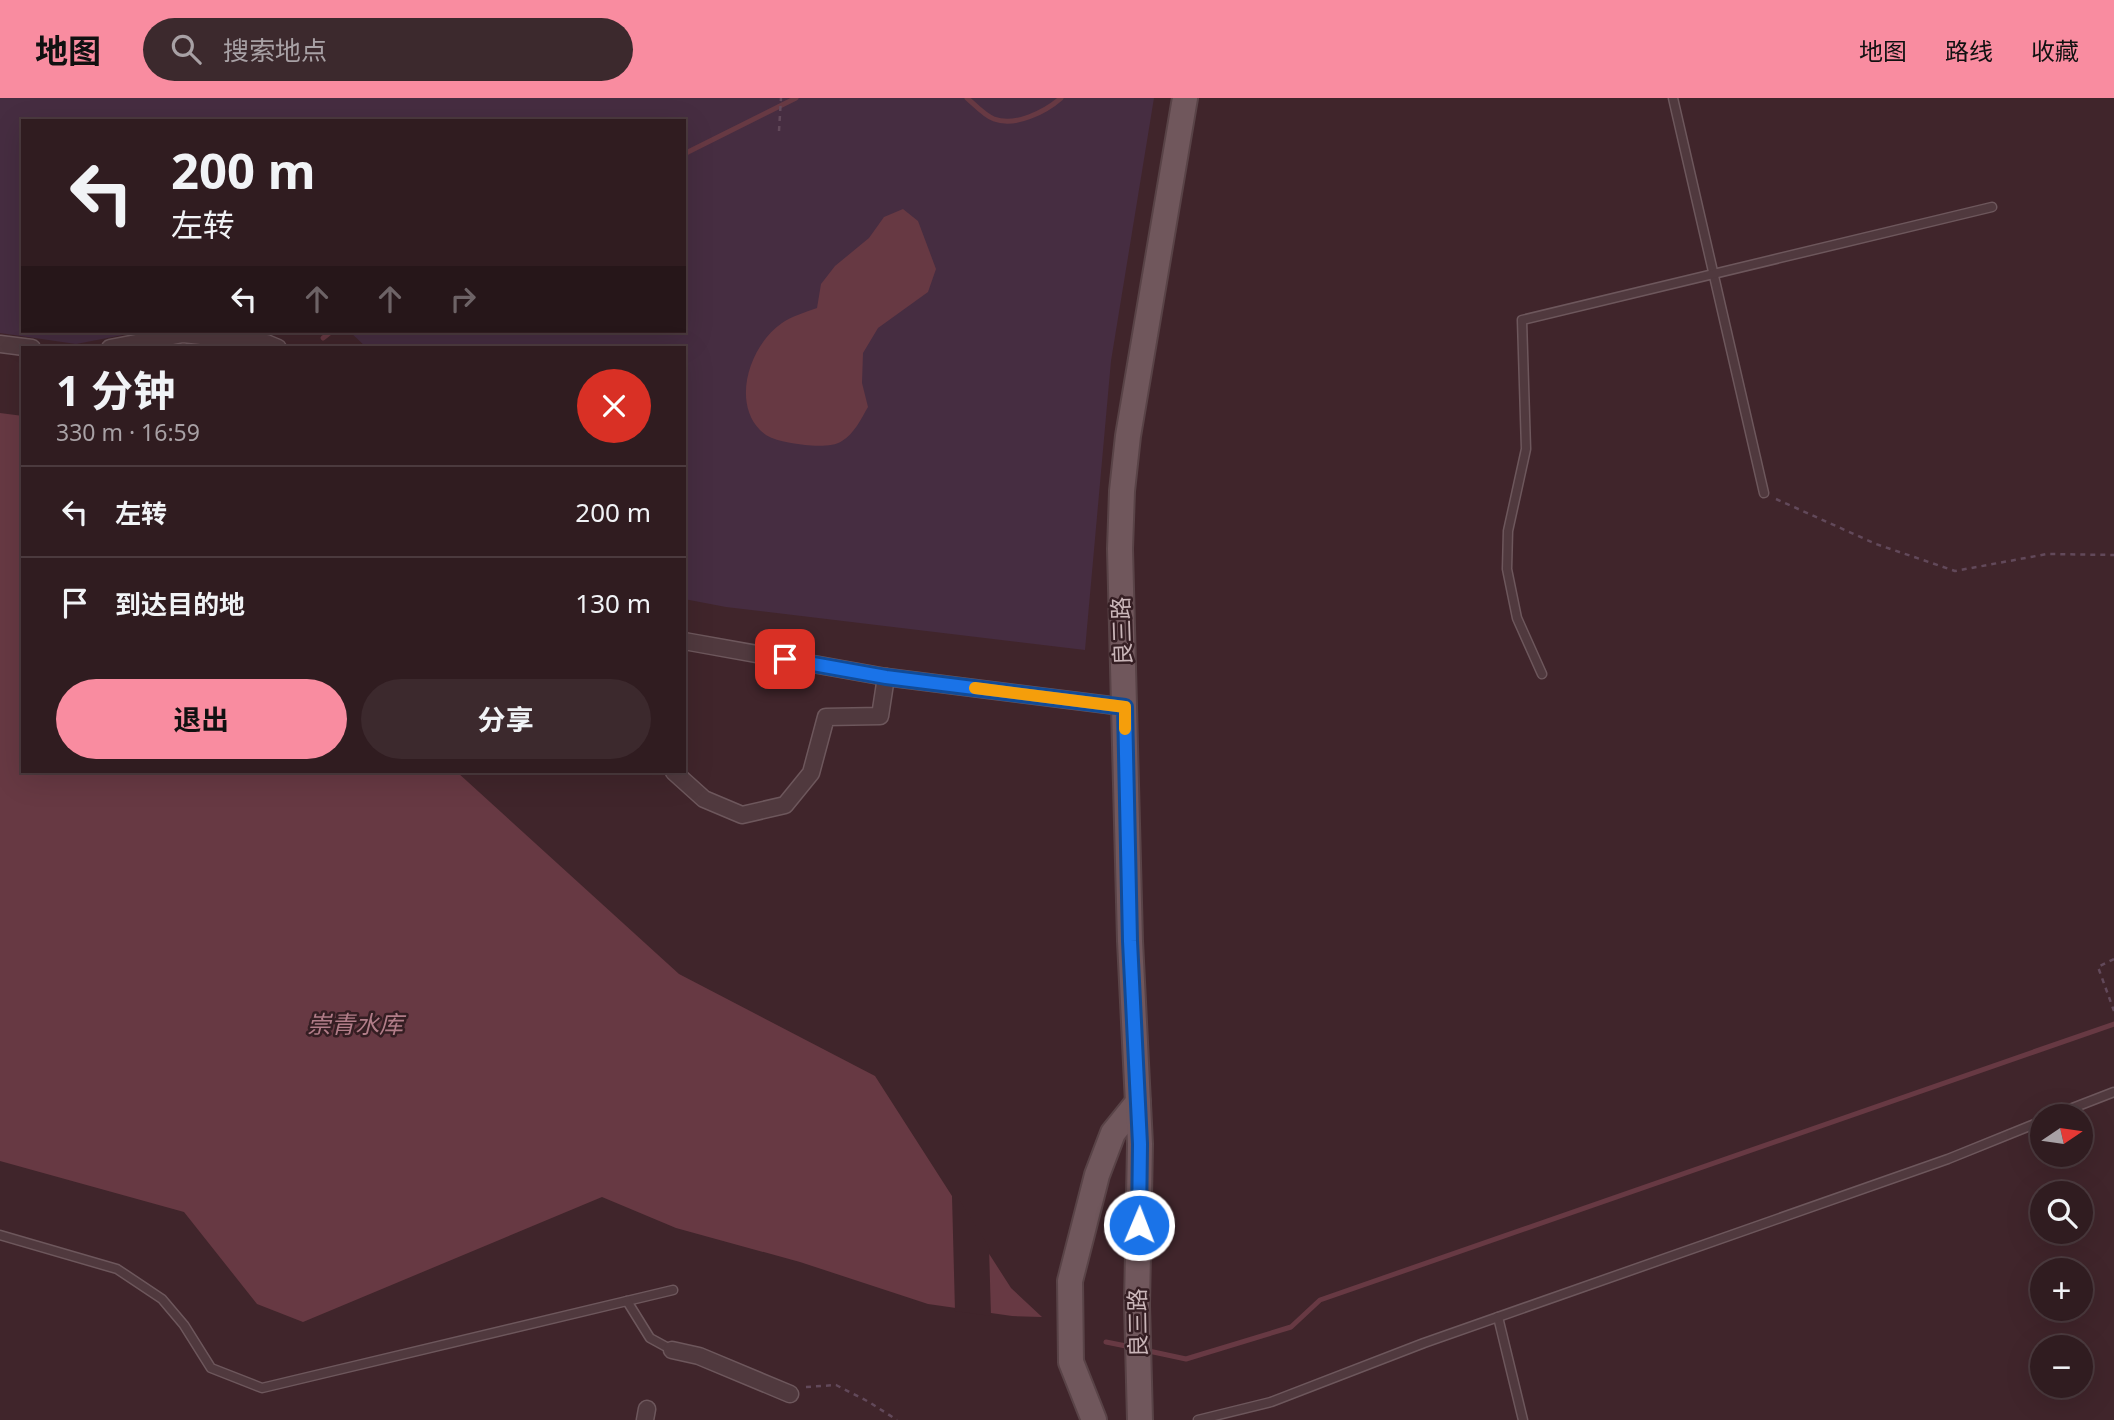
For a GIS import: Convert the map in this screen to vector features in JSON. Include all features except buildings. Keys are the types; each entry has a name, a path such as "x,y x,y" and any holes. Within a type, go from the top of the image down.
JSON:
{"main road":[{"name":"良三路","path":"1140,1420 1140,1144 1130,941 1120,549 1122,491 1128,436 1185,98"},
{"path":"1094,1420 1071,1362 1070,1282 1097,1175 1113,1133 1138,1102"}],"street":[{"path":"120,346 183,334 273,346"},
{"path":"0,344 21,347"},
{"path":"686,641 886,677 1125,707"},
{"path":"675,773 704,799 742,815 785,805 811,773 826,716 880,716 886,677"},
{"path":"672,1350 699,1356 790,1394"}],"lane":[{"path":"1673,98 1764,493"},
{"path":"1542,674 1517,618 1507,569 1508,531 1526,449 1522,320 1992,206"},
{"path":"2082,1104 2114,1091"},
{"path":"1198,1420 1271,1402 1498,1317 1948,1158 2030,1126"},
{"path":"0,1235 94,1262 128,1276 162,1299 184,1325 211,1368 262,1388 673,1290"},
{"path":"627,1301 650,1338 672,1350"},
{"path":"1498,1317 1522,1420"}],"path":[{"path":"779,131 781,98"},
{"path":"1764,493 1876,544 1955,571 2047,554 2114,555"},
{"path":"2114,959 2098,967 2114,1011"},
{"path":"790,1394 807,1387 836,1385 897,1420"}],"shaded area":[{"path":"0,98 1154,98 1111,361 1085,650 726,607 686,599 686,346 365,346 351,333 686,333 686,119 21,119 21,333 134,333 76,344 0,333"}],"water":[{"path":"903,209 918,221 936,269 928,292 878,328 863,353 862,383 868,407 860,421 846,438 829,445 787,442 764,434 751,418 746,388 748,373 761,344 782,323 817,308 821,284 835,266 869,238 884,217"},
{"name":"崇青水库","path":"0,413 21,416 21,773 458,773 679,974 875,1076 1011,1288 1042,1317 1012,1316 928,1304 800,1262 676,1228 602,1197 303,1322 257,1304 184,1212 0,1161"}],"pier":[{"path":"952,1196 957,1196 989,1247 991,1316 955,1311"}],"waterway":[{"path":"686,153 796,98"},
{"path":"967,98 983,113 1002,121 1020,120 1038,113 1061,98"},
{"path":"323,338 329,333"},
{"path":"1144,1350 1186,1359 1291,1327 1320,1300 2114,1024"},
{"path":"1106,1342 1131,1347"}],"slow traffic":[{"path":"975,688 1125,707 1125,729"}],"route":[{"path":"785,659 886,677 1125,707 1130,941 1140,1144 1139,1225"}]}
